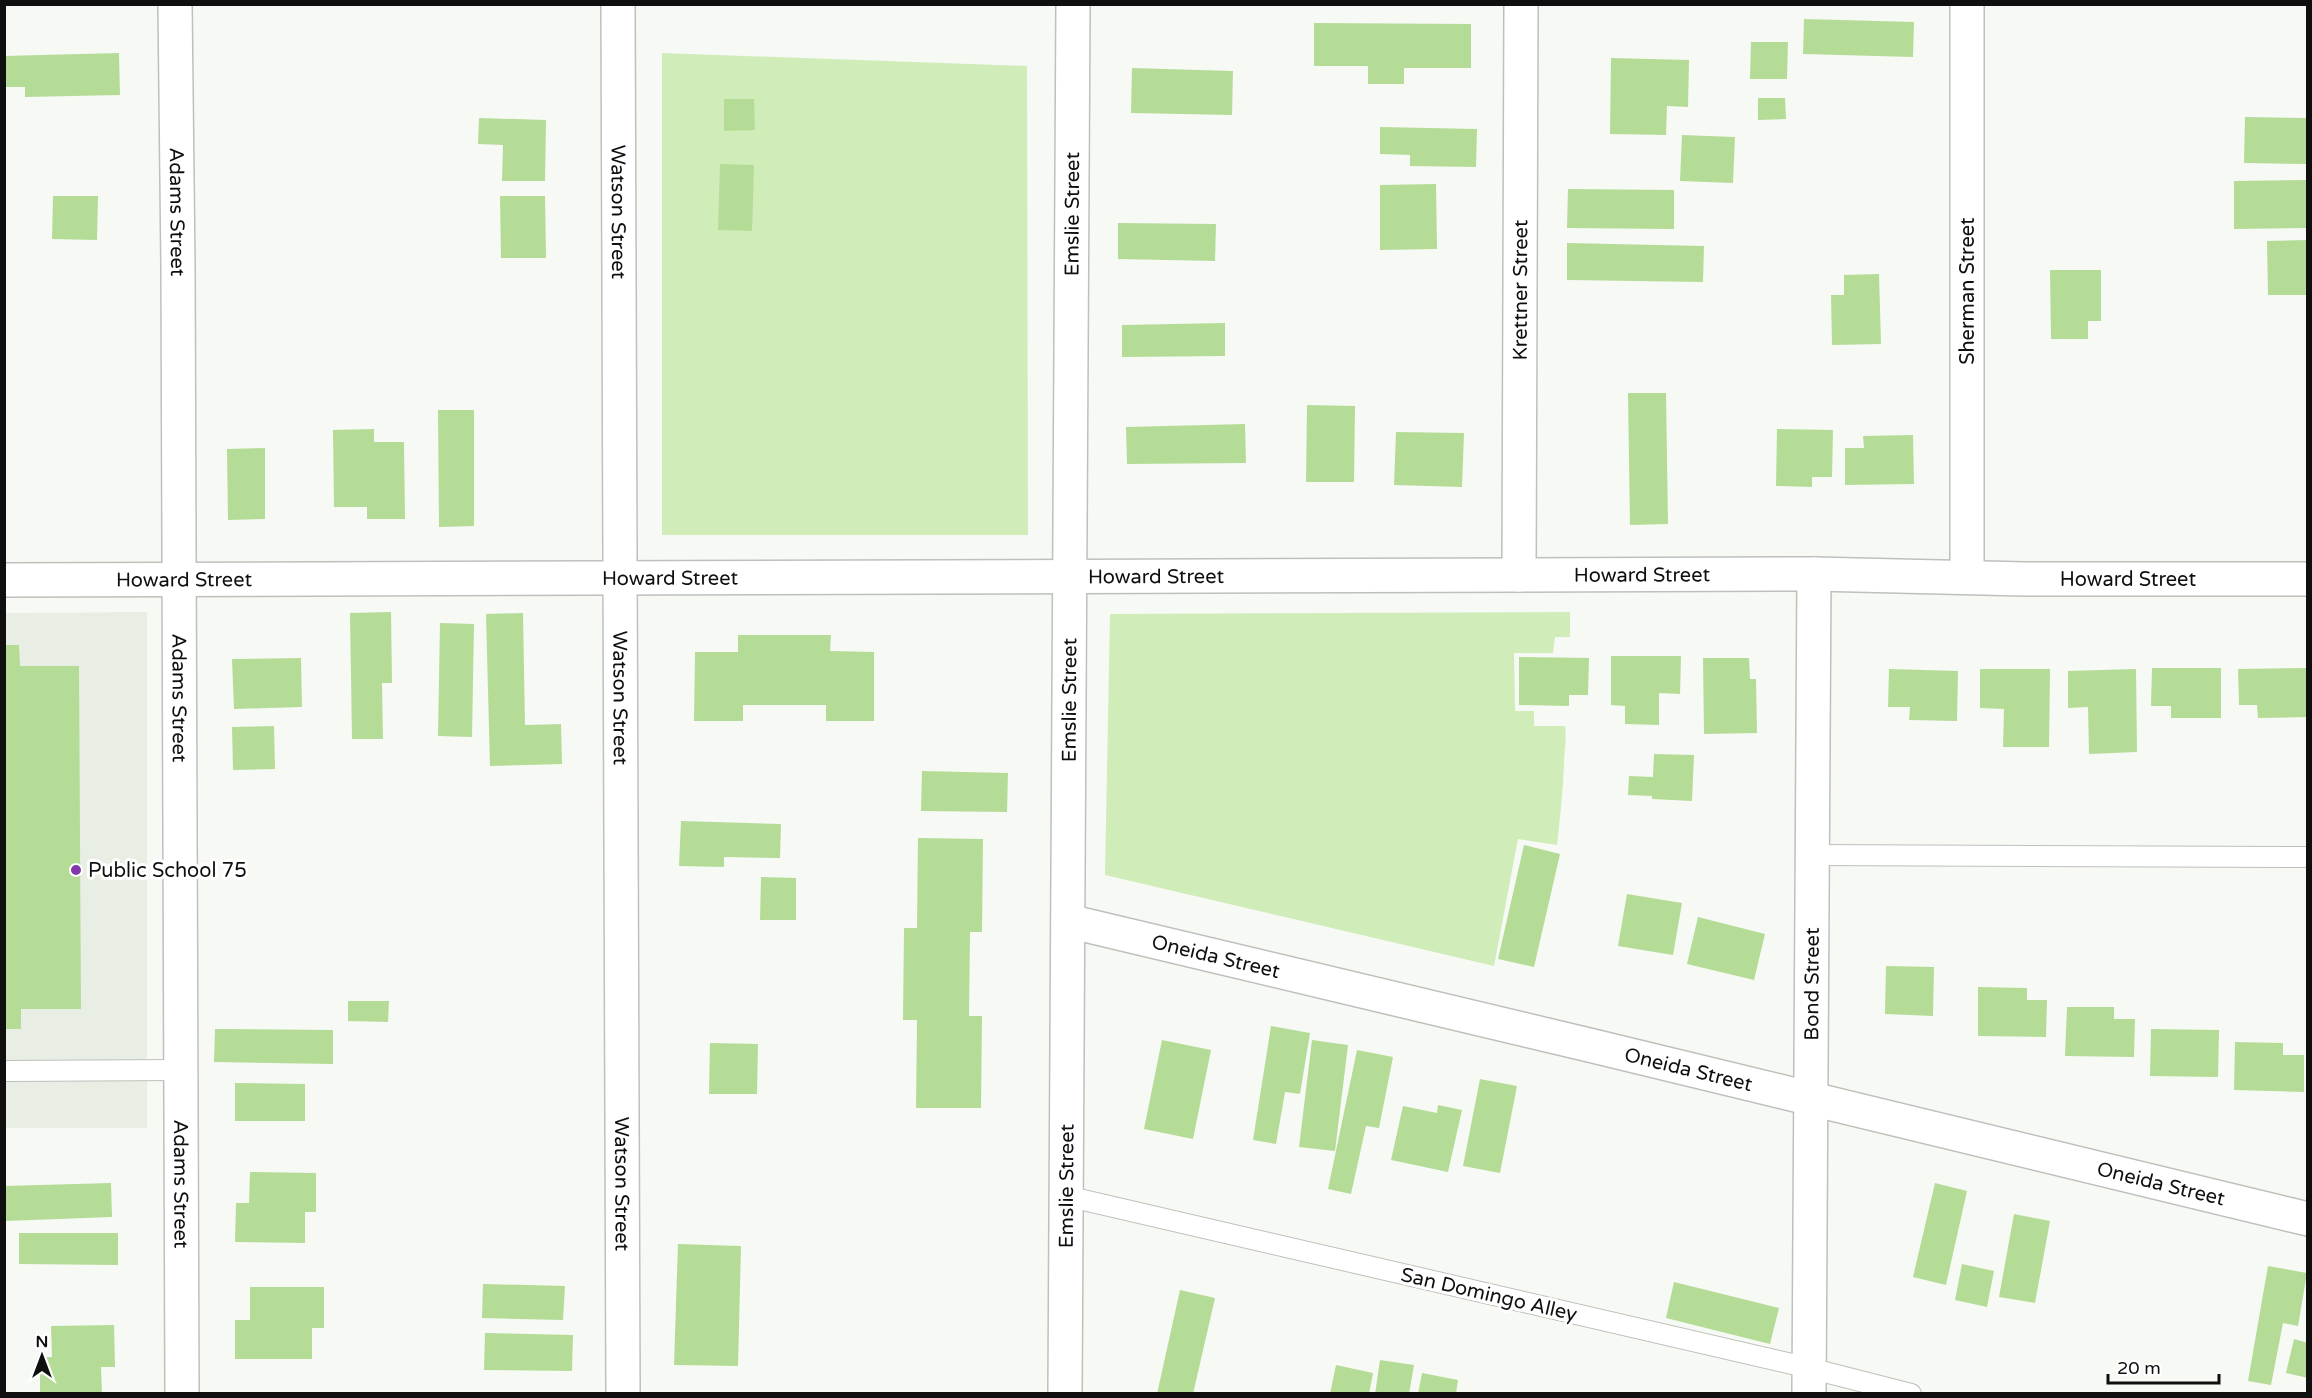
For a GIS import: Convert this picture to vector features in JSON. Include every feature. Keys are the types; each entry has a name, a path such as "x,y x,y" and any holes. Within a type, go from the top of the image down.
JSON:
{"street":[{"name":"Adams Street","path":"175,4 182,1394"},
{"name":"Watson Street","path":"618,4 623,1394"},
{"name":"Emslie Street","path":"1065,1394 1073,4"},
{"name":"Krettner Street","path":"1519,575 1521,4"},
{"name":"Sherman Street","path":"1968,4 1968,577"},
{"name":"Howard Street","path":"4,580 1814,574 2307,579"},
{"name":"Bond Street","path":"1809,1381 1814,574"},
{"name":"Oneida Street","path":"1068,921 2307,1220"}],"lane":[{"path":"1811,855 2307,857"},
{"path":"4,1071 181,1070"},
{"name":"San Domingo Alley","path":"1066,1196 1809,1381 1911,1394"}],"shaded area":[{"name":"Public School 75","path":"147,612 147,1128 5,1128 4,613"}],"green space":[{"path":"662,53 1027,66 1028,535 662,535"},
{"path":"1570,612 1570,637 1555,637 1553,653 1514,653 1515,711 1534,711 1534,726 1565,726 1566,740 1557,845 1518,839 1494,966 1105,875 1110,614"}],"building":[{"path":"1804,19 1914,22 1913,57 1803,54"},
{"path":"1314,23 1471,24 1471,68 1404,68 1404,84 1368,84 1368,66 1314,66"},
{"path":"1751,42 1788,42 1787,79 1750,79"},
{"path":"119,53 120,95 25,97 25,87 4,87 4,56"},
{"path":"1611,58 1689,60 1688,107 1667,106 1666,135 1610,134"},
{"path":"1132,68 1233,71 1232,115 1131,113"},
{"path":"1758,98 1785,98 1786,119 1758,120"},
{"path":"724,99 754,99 755,130 724,131"},
{"path":"2245,117 2308,118 2308,164 2244,163"},
{"path":"479,118 546,120 545,181 502,181 503,145 478,144"},
{"path":"1380,127 1477,129 1476,167 1410,166 1410,155 1380,154"},
{"path":"1682,135 1735,137 1733,183 1680,181"},
{"path":"720,164 754,165 752,231 718,230"},
{"path":"2308,180 2308,228 2234,229 2234,181"},
{"path":"1436,184 1437,249 1380,250 1380,185"},
{"path":"1568,189 1674,190 1674,229 1567,228"},
{"path":"53,196 98,196 97,240 52,239"},
{"path":"500,196 545,196 546,258 501,258"},
{"path":"1118,223 1216,224 1215,261 1118,259"},
{"path":"2308,240 2308,295 2268,295 2267,241"},
{"path":"1567,243 1704,246 1703,282 1567,280"},
{"path":"2050,270 2101,270 2101,321 2088,321 2088,339 2051,339"},
{"path":"1879,274 1881,344 1832,345 1831,295 1844,295 1844,275"},
{"path":"1225,323 1225,356 1122,357 1122,325"},
{"path":"1628,393 1666,393 1668,524 1630,525"},
{"path":"1307,405 1355,406 1354,482 1306,482"},
{"path":"438,410 474,410 474,526 439,527"},
{"path":"1245,424 1246,463 1127,464 1126,427"},
{"path":"374,429 374,442 404,442 405,519 367,519 367,507 334,507 333,430"},
{"path":"1777,429 1833,430 1832,477 1812,477 1812,487 1776,486"},
{"path":"1396,432 1464,433 1462,487 1394,485"},
{"path":"1913,435 1914,484 1845,485 1845,448 1864,448 1863,436"},
{"path":"265,448 265,519 228,520 227,449"},
{"path":"391,612 392,683 382,683 383,739 352,739 350,613"},
{"path":"523,613 525,725 561,724 562,764 490,766 486,614"},
{"path":"440,623 474,624 472,737 438,736"},
{"path":"738,635 831,635 830,651 874,652 874,721 826,721 826,705 743,705 743,721 694,721 695,652 738,652"},
{"path":"4,645 19,645 20,666 79,666 81,1009 21,1009 21,1029 4,1029"},
{"path":"1611,656 1681,656 1680,694 1659,693 1659,725 1625,724 1625,706 1611,705"},
{"path":"1519,657 1589,658 1588,695 1569,695 1569,706 1519,705"},
{"path":"301,658 302,707 234,709 232,659"},
{"path":"1703,658 1749,658 1750,679 1756,679 1757,733 1704,734"},
{"path":"2152,668 2221,668 2221,718 2171,718 2171,706 2151,706"},
{"path":"2307,668 2308,717 2258,718 2257,705 2239,705 2238,669"},
{"path":"1889,669 1958,671 1957,721 1909,720 1910,707 1888,707"},
{"path":"1980,669 2050,669 2049,747 2003,747 2004,709 1980,708"},
{"path":"2136,669 2137,752 2089,754 2088,707 2068,708 2068,671"},
{"path":"274,726 275,769 233,770 232,727"},
{"path":"1654,754 1694,755 1692,801 1628,795 1629,776 1653,777"},
{"path":"922,771 1008,773 1007,812 921,811"},
{"path":"681,821 781,824 780,858 724,857 724,867 679,866"},
{"path":"918,838 983,839 982,932 970,932 969,1016 982,1016 981,1108 916,1108 917,1020 903,1020 904,928 917,928"},
{"path":"1524,845 1560,854 1534,967 1498,959"},
{"path":"761,877 796,878 796,920 760,920"},
{"path":"1627,894 1682,903 1673,955 1618,946"},
{"path":"1698,917 1765,934 1754,980 1687,964"},
{"path":"1886,966 1934,967 1933,1016 1885,1014"},
{"path":"1978,987 2027,988 2027,1000 2047,1000 2046,1037 1978,1036"},
{"path":"348,1001 389,1001 388,1022 348,1021"},
{"path":"2067,1007 2114,1007 2114,1019 2135,1019 2134,1057 2065,1056"},
{"path":"1271,1026 1310,1033 1300,1094 1285,1092 1276,1144 1253,1140"},
{"path":"215,1029 333,1030 333,1064 214,1062"},
{"path":"2151,1029 2219,1030 2218,1077 2150,1076"},
{"path":"1162,1040 1211,1050 1193,1139 1144,1129"},
{"path":"1312,1040 1348,1045 1335,1151 1299,1147"},
{"path":"2235,1042 2283,1043 2283,1055 2304,1055 2304,1092 2234,1090"},
{"path":"710,1043 758,1044 757,1094 709,1094"},
{"path":"1357,1050 1393,1057 1379,1128 1366,1126 1351,1194 1328,1189"},
{"path":"1480,1079 1517,1086 1500,1173 1463,1166"},
{"path":"235,1083 305,1084 305,1121 235,1121"},
{"path":"1438,1105 1462,1110 1448,1172 1391,1160 1403,1106 1437,1113"},
{"path":"250,1172 316,1173 316,1212 305,1212 305,1243 235,1242 236,1203 249,1203"},
{"path":"111,1183 112,1217 4,1221 4,1186"},
{"path":"1935,1183 1967,1191 1946,1285 1913,1277"},
{"path":"2014,1214 2050,1221 2035,1303 1999,1297"},
{"path":"19,1233 118,1233 118,1265 19,1264"},
{"path":"678,1244 741,1246 738,1366 674,1365"},
{"path":"1962,1264 1994,1271 1987,1307 1955,1300"},
{"path":"2268,1266 2307,1273 2298,1326 2283,1323 2271,1385 2248,1381"},
{"path":"1674,1282 1779,1308 1770,1344 1666,1318"},
{"path":"483,1284 565,1286 563,1320 482,1318"},
{"path":"250,1287 324,1287 324,1328 312,1328 312,1359 235,1359 235,1320 250,1320"},
{"path":"1180,1290 1215,1298 1193,1394 1157,1394"},
{"path":"114,1325 115,1367 101,1367 102,1394 40,1394 40,1357 52,1357 51,1326"},
{"path":"485,1333 573,1335 572,1371 484,1370"},
{"path":"2294,1339 2308,1343 2308,1378 2286,1373"},
{"path":"1380,1360 1414,1365 1409,1394 1375,1394"},
{"path":"1336,1365 1373,1373 1369,1394 1330,1394"},
{"path":"1422,1373 1458,1380 1456,1394 1418,1394"}],"place":[{"name":"Public School 75","path":"76,870"}]}
